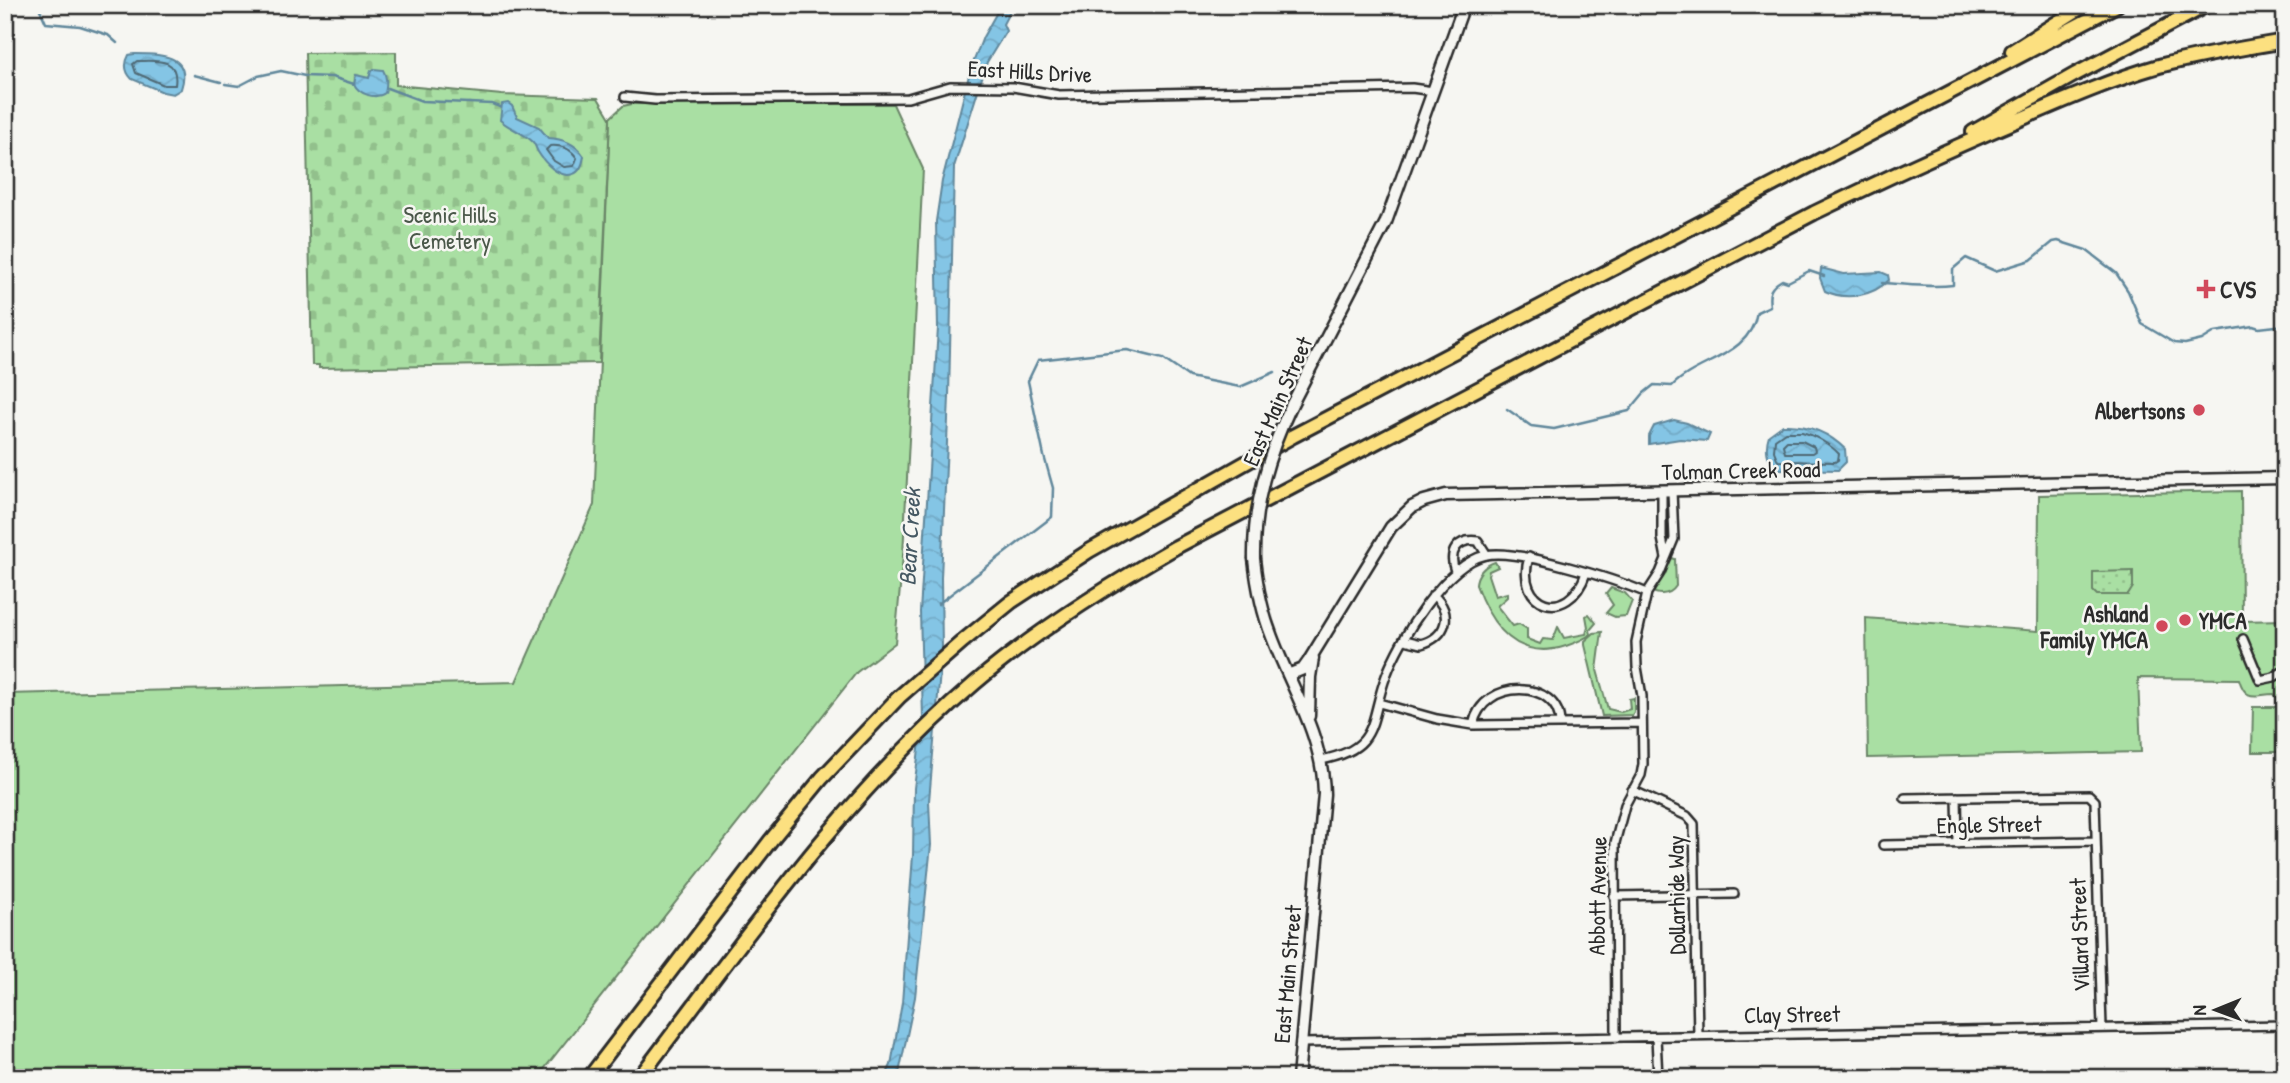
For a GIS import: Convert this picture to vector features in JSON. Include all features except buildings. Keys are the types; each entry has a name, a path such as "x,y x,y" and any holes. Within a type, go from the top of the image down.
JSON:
{"highway":[{"path":"1888,123 2085,5"},
{"path":"589,1078 822,778 899,697 1011,602 1057,571 1200,487 2117,5"},
{"path":"1912,166 2076,74 2207,5"},
{"path":"639,1078 797,873 847,811 891,763 976,682 1114,582 1814,213 1912,166 2062,101 2158,66 2285,41"}],"street":[{"name":"East Main Street","path":"1298,1078 1324,794 1321,760 1309,720 1263,612 1254,559 1256,516 1262,481 1277,437 1386,222 1464,5"},
{"name":"East Hills Drive","path":"625,97 655,100 908,98 934,89 962,86 994,86 1059,95 1412,88 1433,92"},
{"name":"Tolman Creek Road","path":"1288,675 1303,669 1391,527 1402,515 1424,501 1455,494 2285,478"},
{"name":"Abbott Avenue","path":"1616,1038 1615,843 1622,813 1643,764 1642,696 1636,642 1647,593 1674,539 1667,491"},
{"path":"1455,571 1451,555 1460,543 1478,541 1487,555"},
{"path":"1321,760 1348,754 1365,741 1390,666 1433,595 1455,571 1487,555 1510,554 1623,583 1647,593"},
{"path":"1529,557 1525,576 1527,585 1535,597 1548,604 1570,600 1579,592 1586,573"},
{"path":"1405,640 1421,644 1440,635 1445,625 1445,614 1443,606 1433,595"},
{"path":"2243,639 2260,680 2274,677 2285,670"},
{"path":"1309,720 1310,677 1315,651"},
{"path":"1473,725 1480,705 1510,690 1526,690 1547,698 1556,705 1560,724"},
{"path":"1379,702 1437,719 1473,725 1642,723"},
{"name":"Dollarhide Way","path":"1632,790 1687,816 1694,824 1698,1036"},
{"name":"Villard Street","path":"1957,797 2089,795 2095,801 2102,1028"},
{"path":"1905,798 1957,797 1958,844"},
{"name":"Engle Street","path":"1883,845 2096,841"},
{"path":"1614,896 1734,894"},
{"name":"Clay Street","path":"1301,1043 2285,1025"},
{"path":"1656,1037 1658,1078"}],"green space":[{"name":"Scenic Hills Cemetery","path":"396,52 396,85 502,95 598,98 610,118 599,363 319,368 319,365 312,365 305,53"},
{"path":"893,104 923,169 903,555 895,643 857,672 537,1078 5,1078 5,694 516,682 594,505 610,118 623,106"},
{"name":"Ashland Family YMCA","path":"2241,491 2242,621 2285,620 2285,752 2252,752 2253,707 2277,707 2274,694 2252,696 2245,691 2239,679 2138,678 2141,752 1868,758 1866,618 2038,631 2039,495"},
{"path":"1672,558 1675,559 1676,586 1667,593 1655,593 1654,591"},
{"path":"1495,562 1498,567 1489,571 1488,575 1495,596 1507,593 1507,597 1497,606 1513,626 1519,624 1527,629 1527,639 1540,644 1543,639 1553,640 1558,627 1564,638 1586,634 1586,616 1589,614 1596,623 1590,630 1591,634 1573,644 1549,650 1520,645 1508,637 1490,614 1476,585 1482,570"},
{"path":"2133,571 2133,587 2128,595 2097,595 2093,591 2093,572"},
{"path":"1611,588 1625,593 1632,601 1626,616 1615,617 1606,613 1613,605 1606,594"},
{"path":"1602,632 1597,670 1608,709 1621,712 1630,709 1629,699 1634,698 1632,715 1602,716 1585,641 1594,633"}],"water":[{"path":"1001,5 1013,5 1003,24 1006,31 987,62 954,167 949,397 941,578 942,648 929,801 931,845 915,997 898,1078 885,1078 891,1065 902,1003 913,855 914,788 923,718 920,612 938,328 936,221 942,181 970,71 983,37"},
{"path":"153,54 177,62 182,68 181,89 173,94 163,92 132,79 126,65 129,55"},
{"path":"374,69 383,70 386,81 385,93 377,96 363,93 354,84 356,75 369,78"},
{"path":"508,103 517,117 539,127 548,138 568,142 577,148 584,156 578,171 568,175 552,169 533,142 500,120 502,104"},
{"path":"1821,268 1844,274 1881,272 1888,275 1889,280 1867,293 1842,296 1825,291 1820,278"},
{"path":"1674,420 1710,434 1707,441 1680,439 1649,444 1649,436 1654,426"},
{"path":"1783,425 1808,427 1824,433 1845,449 1846,462 1838,470 1778,469 1769,458 1767,444 1769,435"}],"waterway":[{"path":"38,5 46,23 80,26 108,35 117,43"},
{"path":"225,84 239,86 258,76 281,71 305,76 332,77 354,84"},
{"path":"194,75 221,82"},
{"path":"387,88 422,101 492,104 500,107"},
{"path":"1882,283 1953,285 1953,269 1966,258 1995,271 2031,260 2058,241 2086,250 2116,273 2128,291 2142,324 2174,343 2185,344 2202,340 2215,332 2253,326 2259,328 2285,325"},
{"path":"1507,409 1531,426 1554,429 1629,411 1654,385 1672,386 1695,369 1734,348 1752,327 1757,312 1770,306 1771,290 1782,280 1788,282 1809,271 1824,276"},
{"path":"938,604 1052,517 1053,488 1028,381 1038,360 1127,350 1163,359 1189,377 1240,387 1275,372"}],"place":[{"name":"CVS","path":"2206,289"},
{"name":"Albertsons","path":"2199,410"},
{"name":"YMCA","path":"2185,620"},
{"name":"Ashland Family YMCA","path":"2162,626"}],"water label":[{"name":"Bear Creek","path":"909,537"}]}
